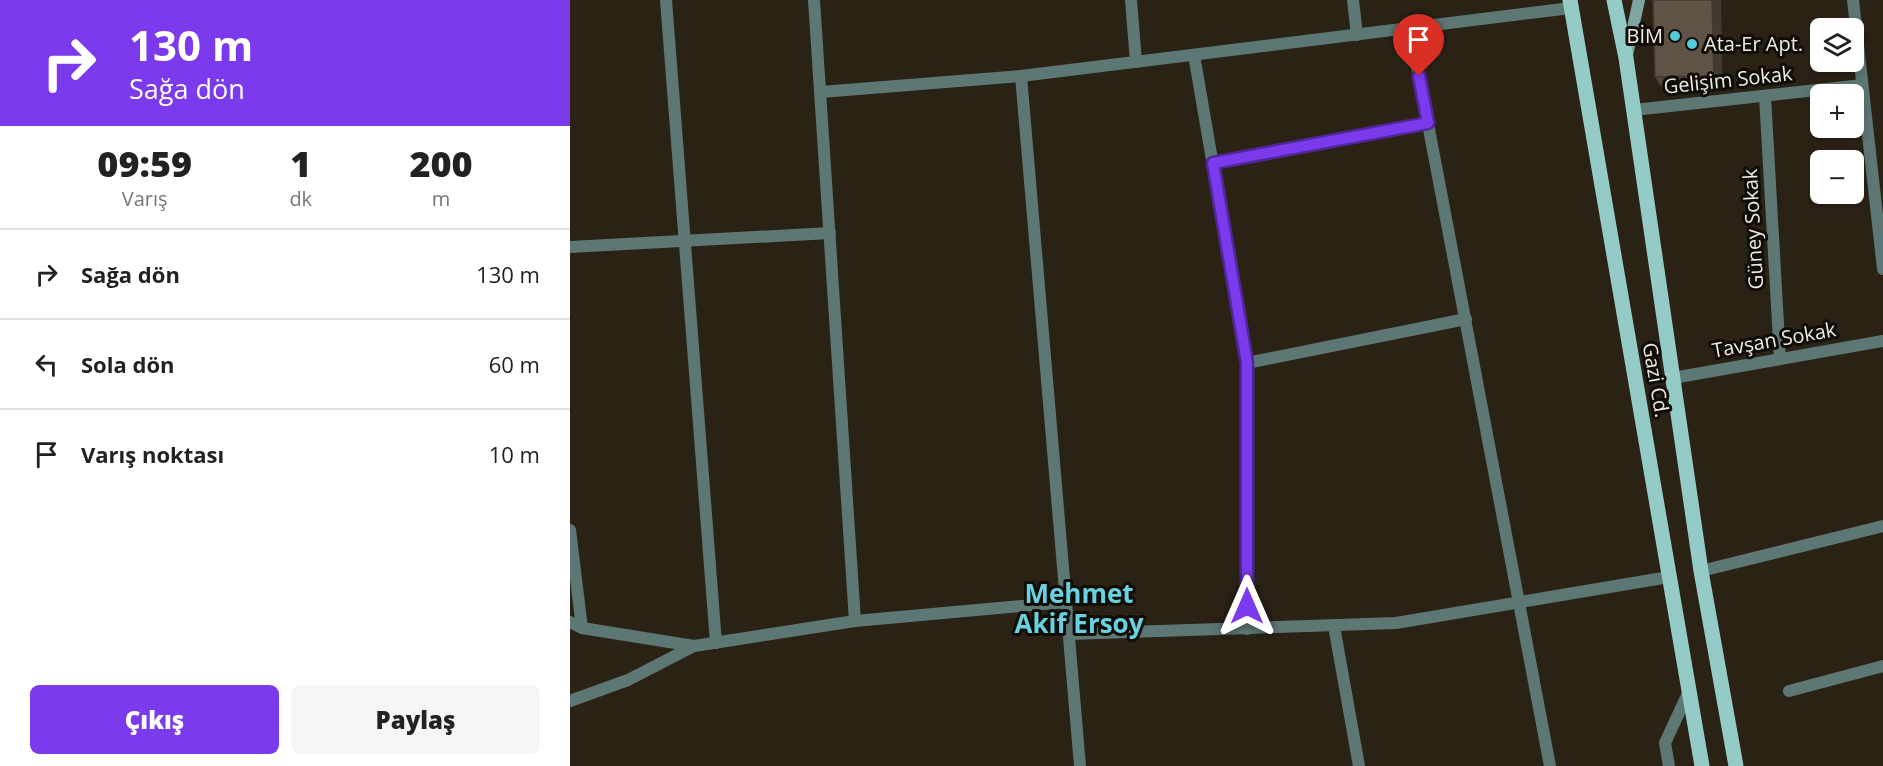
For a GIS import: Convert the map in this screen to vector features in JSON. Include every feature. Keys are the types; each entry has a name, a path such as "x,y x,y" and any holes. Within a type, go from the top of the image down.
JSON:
{"main road":[{"name":"Gazi Cd.","path":"1614,0 1634,110 1701,571 1736,766"},
{"name":"Gazi Cd.","path":"1571,4 1702,766"}],"street":[{"path":"666,0 716,643"},
{"path":"814,0 855,621"},
{"path":"1131,0 1136,62"},
{"path":"1353,0 1356,35"},
{"path":"1626,58 1639,0"},
{"path":"1853,0 1862,84"},
{"path":"821,92 1021,76 1410,29 1571,4"},
{"path":"1410,29 1550,766"},
{"path":"1194,55 1247,363 1247,628"},
{"path":"1021,76 1080,766"},
{"name":"Gelişim Sokak","path":"1634,110 1810,91"},
{"name":"Güney Sokak","path":"1765,96 1780,359"},
{"path":"1864,103 1883,269"},
{"path":"1213,163 1428,123"},
{"path":"570,247 830,233"},
{"path":"1247,363 1466,319"},
{"name":"Tavşan Sokak","path":"1673,378 1883,341"},
{"path":"1701,571 1883,526"},
{"path":"570,530 582,628"},
{"path":"1069,634 1396,623 1669,577"},
{"path":"570,622 582,628 694,646 855,621 1066,602"},
{"path":"1334,626 1359,766"},
{"path":"570,701 628,680 694,646"},
{"path":"1789,691 1883,666"},
{"path":"1669,766 1665,743 1689,691"}],"building":[{"name":"Ata-Er Apt.","path":"1653,0 1712,0 1714,76 1655,77"}],"place":[{"name":"BİM","path":"1675,36"},
{"name":"Ata-Er Apt.","path":"1692,44"}],"district":[{"name":"Mehmet Akif Ersoy","path":"1079,609"}],"route":[{"path":"1247,606 1247,363 1213,163 1428,123 1419,76"}]}
